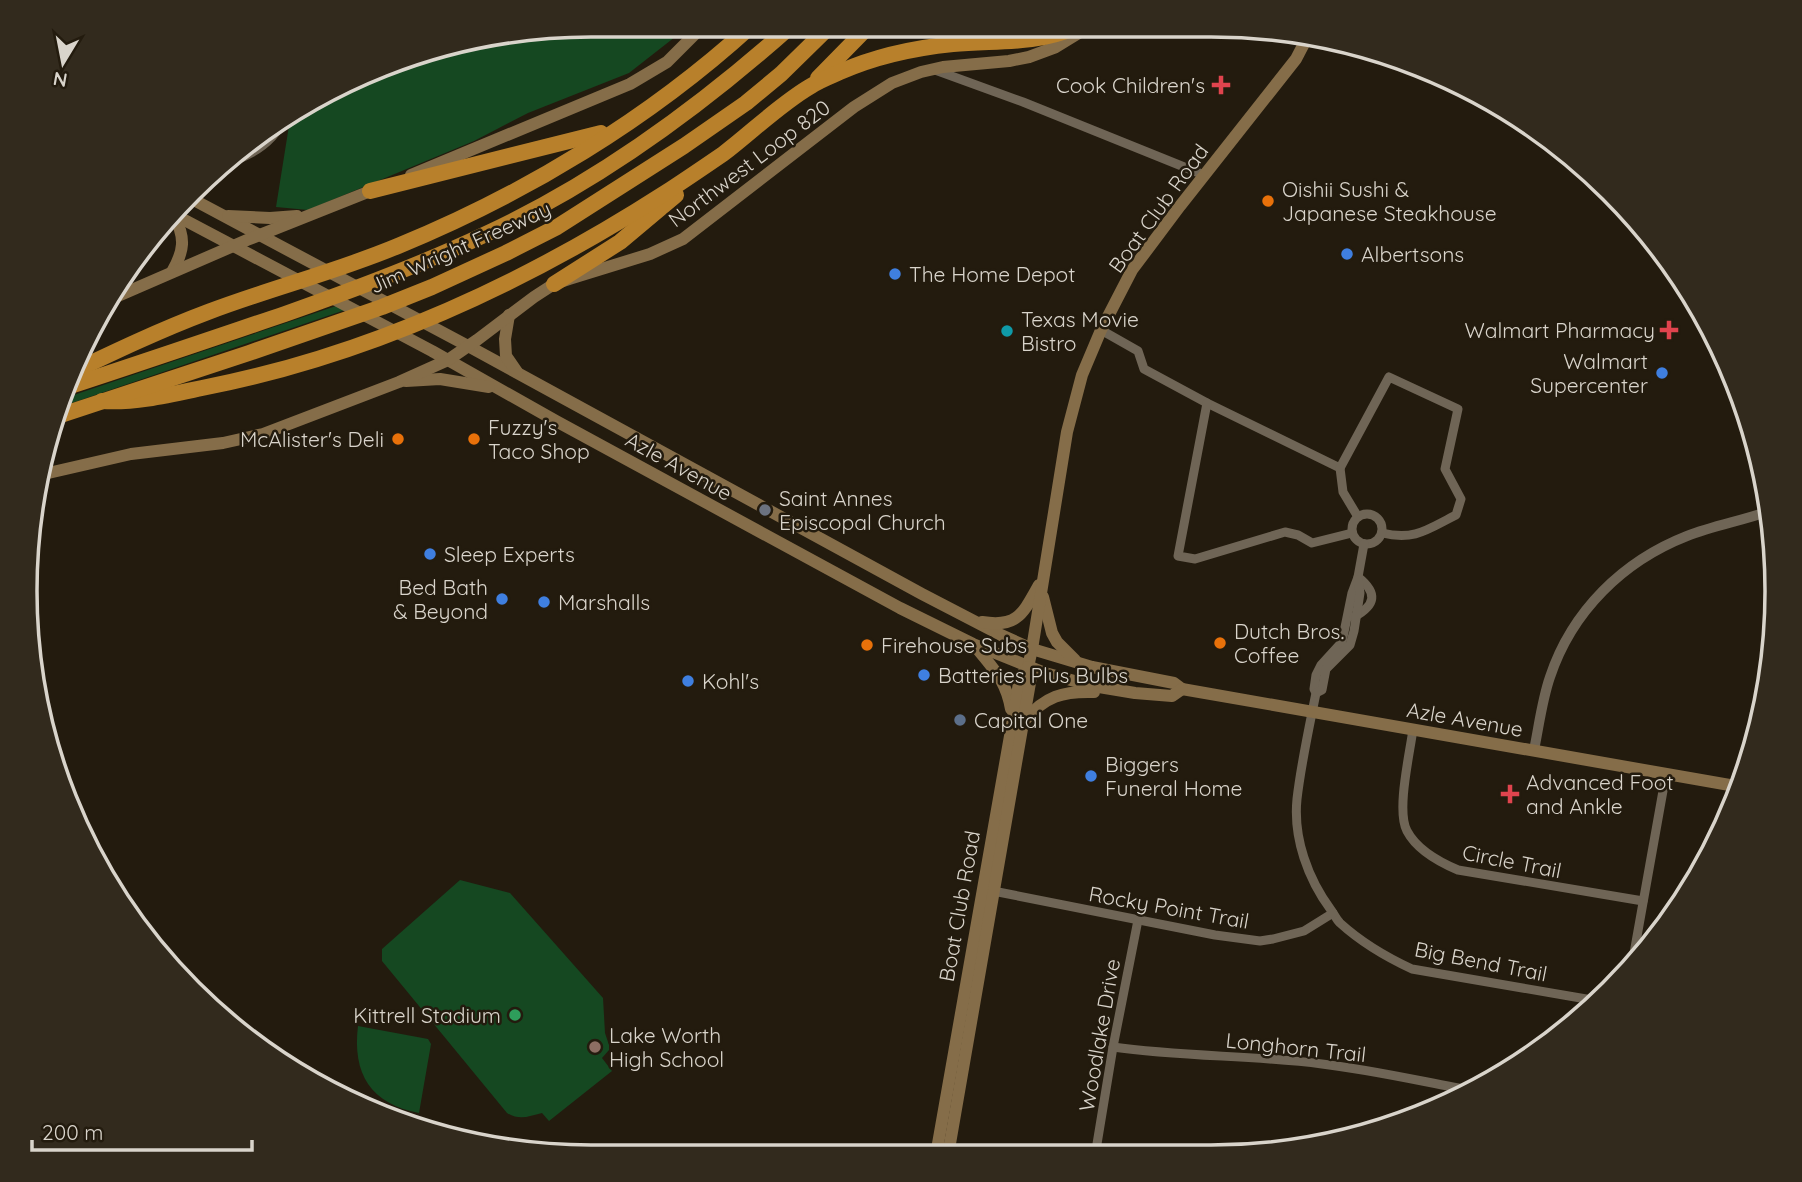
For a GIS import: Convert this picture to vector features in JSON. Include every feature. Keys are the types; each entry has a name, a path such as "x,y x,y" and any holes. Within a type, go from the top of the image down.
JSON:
{"highway":[{"path":"729,46 735,37"},
{"path":"85,366 209,311 355,263 400,246 476,211 583,151 662,98 739,37"},
{"name":"Jim Wright Freeway","path":"77,384 379,281 487,234 577,186 647,141 734,75 778,37"},
{"name":"Jim Wright Freeway","path":"66,413 382,307 506,253 557,227 684,146 746,103 819,37"},
{"path":"102,401 137,401 230,383 301,364 424,320 521,276 587,242 720,155 812,85 858,37"},
{"path":"812,85 842,71 903,51 1044,37"},
{"path":"370,191 617,128"},
{"path":"554,284 640,227 720,155"}],"main road":[{"path":"124,293 258,235 630,84 667,62 692,37"},
{"name":"Northwest Loop 820","path":"50,473 131,454 223,443 262,434 399,382 468,346 554,284 650,254 676,243 874,93 900,79 933,69 1029,57 1056,47 1072,37"},
{"name":"Boat Club Road","path":"938,1145 1018,720 1031,677 1028,667 1070,416 1082,375 1101,330 1132,270 1296,60 1304,44"},
{"name":"Azle Avenue","path":"197,202 468,346 855,558 1032,649 1114,672 1174,683 1182,690 1730,785"},
{"path":"220,215 270,218 311,214"},
{"name":"Azle Avenue","path":"181,219 447,359 843,578 973,644 1028,667 1072,681 1135,693 1172,695 1182,690"},
{"path":"172,272 183,243 178,222"},
{"path":"509,315 505,339 506,356 519,375"},
{"path":"399,382 440,379 501,390"},
{"path":"795,551 805,531"},
{"path":"843,578 855,558"},
{"path":"1043,579 1043,596 1052,633 1077,663"},
{"name":"Azle Avenue","path":"972,620 1003,623 1015,620 1023,613 1043,579"},
{"path":"973,644 1005,685 1018,720 1043,701 1058,695 1083,692 1135,693"},
{"name":"Boat Club Road","path":"950,1145 993,891 1018,720"}],"street":[{"path":"933,69 1204,175"},
{"path":"1101,330 1138,351 1143,369 1340,468"},
{"path":"1358,517 1343,492 1340,468 1389,377 1458,410 1445,469 1461,499 1456,515 1413,536 1397,537 1382,533"},
{"path":"1207,403 1178,556 1195,559 1285,532 1298,535 1312,543 1352,533"},
{"path":"1534,750 1549,678 1559,653 1580,618 1604,589 1629,567 1660,548 1696,532 1760,513"},
{"path":"1365,514 1375,516 1381,523 1382,533 1377,541 1364,544 1358,542 1352,533 1353,523 1358,517 1365,514"},
{"path":"1352,618 1352,593 1358,578 1364,544"},
{"path":"1352,618 1367,609 1371,601 1372,592 1369,586 1358,578"},
{"name":"Big Bend Trail","path":"1352,618 1342,642 1317,675 1297,801 1298,836 1313,882 1338,920 1362,941 1412,969 1586,999"},
{"name":"Circle Trail","path":"1413,729 1403,819 1406,831 1424,851 1442,864 1458,870 1643,901"},
{"path":"1635,948 1667,774"},
{"name":"Rocky Point Trail","path":"993,891 1215,935 1260,941 1304,931 1333,914"},
{"name":"Woodlake Drive","path":"1097,1145 1138,920"},
{"name":"Longhorn Trail","path":"1114,1047 1173,1054 1260,1057 1322,1064 1456,1088"}],"green space":[{"path":"591,37 675,37 629,73 528,113 474,141 308,210 276,207 289,126 379,79 448,56 519,41"},
{"path":"336,306 345,310 70,404 73,395"},
{"name":"Kittrell Stadium","path":"460,880 510,893 603,998 609,1050 602,1058 612,1071 549,1121 542,1113 520,1117 507,1113 382,961 382,949"},
{"path":"358,1026 428,1039 431,1044 419,1113 388,1102 368,1084 358,1059"}],"place":[{"name":"Cook Children's","path":"1221,85"},
{"name":"Oishii Sushi & Japanese Steakhouse","path":"1268,201"},
{"name":"Albertsons","path":"1347,254"},
{"name":"The Home Depot","path":"895,274"},
{"name":"Walmart Pharmacy","path":"1669,330"},
{"name":"Texas Movie Bistro","path":"1007,331"},
{"name":"Walmart Supercenter","path":"1662,373"},
{"name":"McAlister's Deli","path":"398,439"},
{"name":"Fuzzy's Taco Shop","path":"474,439"},
{"name":"Saint Annes Episcopal Church","path":"765,510"},
{"name":"Sleep Experts","path":"430,554"},
{"name":"Bed Bath & Beyond","path":"502,599"},
{"name":"Marshalls","path":"544,602"},
{"name":"Dutch Bros. Coffee","path":"1220,643"},
{"name":"Firehouse Subs","path":"867,645"},
{"name":"Batteries Plus Bulbs","path":"924,675"},
{"name":"Kohl's","path":"688,681"},
{"name":"Capital One","path":"960,720"},
{"name":"Biggers Funeral Home","path":"1091,776"},
{"name":"Advanced Foot and Ankle","path":"1510,794"},
{"name":"Kittrell Stadium","path":"515,1015"},
{"name":"Lake Worth High School","path":"595,1047"}]}
